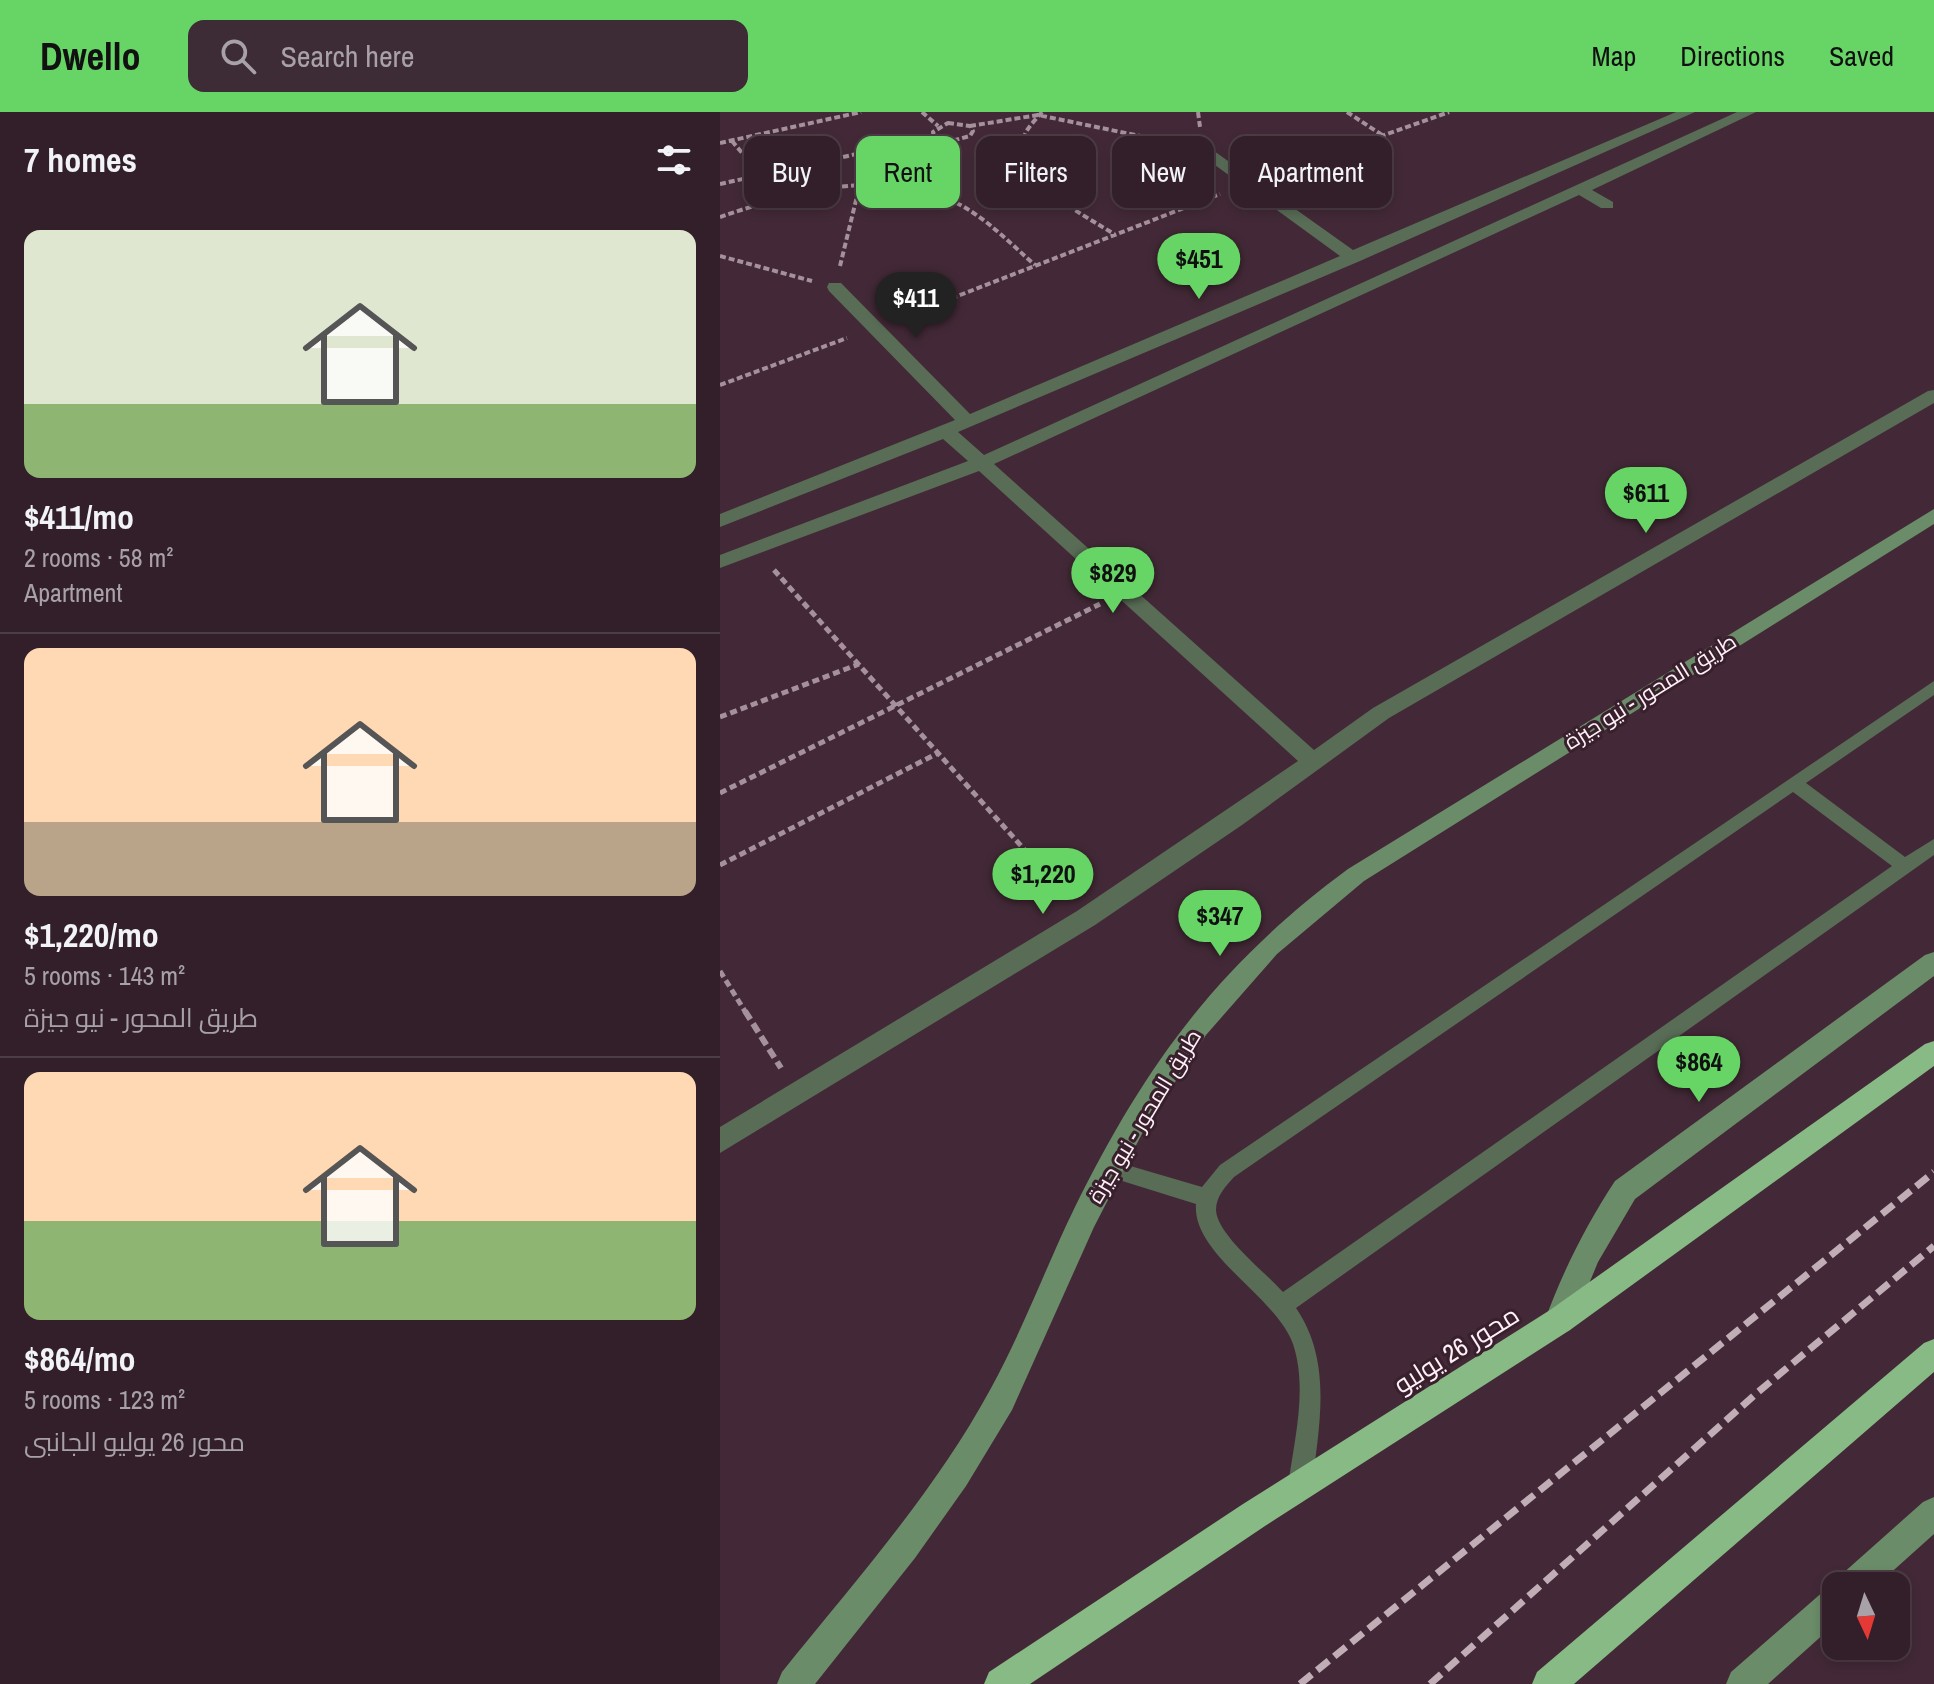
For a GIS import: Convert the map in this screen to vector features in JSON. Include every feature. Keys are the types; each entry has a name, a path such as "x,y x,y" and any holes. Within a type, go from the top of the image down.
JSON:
{"highway":[{"name":"محور 26 يوليو","path":"1001,1684 1300,1486 1560,1320 1934,1052"},
{"path":"1549,1684 1934,1353"}],"street":[{"path":"720,521 946,431 1688,112"},
{"path":"1710,112 1728,122"},
{"path":"720,562 757,551 981,463 1749,112"},
{"path":"1581,190 1607,205"},
{"path":"1285,208 1354,258"},
{"path":"1442,219 1472,240"},
{"path":"835,287 967,422"},
{"path":"720,1141 1086,918 1381,713 1934,395"},
{"path":"946,431 1313,762"},
{"name":"طريق المحور - نيو جيزة","path":"794,1684 871,1592 963,1463 1001,1400 1086,1215 1169,1065 1195,1027 1254,958 1320,900 1934,515"},
{"path":"1560,1320 1582,1262 1625,1190 1934,962"},
{"path":"1868,1572 1934,1513"},
{"path":"1743,1684 1822,1613"}],"lane":[{"path":"1300,1486 1310,1387 1304,1343 1283,1305 1213,1230 1206,1213 1208,1198 1216,1182 1227,1171 1934,687"},
{"path":"1793,783 1905,866"},
{"path":"1283,1305 1934,846"},
{"path":"1110,1169 1208,1198"}],"path":[{"path":"720,143 861,112"},
{"path":"922,112 938,126"},
{"path":"1347,112 1383,135 1449,112"},
{"path":"934,136 938,126 961,123 970,126 1040,114 1142,136"},
{"path":"1040,114 1028,129 1023,144 1024,159 1031,173 1043,187 1114,234"},
{"path":"960,140 970,136 973,131 970,126"},
{"path":"732,141 744,155"},
{"path":"720,184 744,179"},
{"path":"720,385 1230,190"},
{"path":"720,256 835,287 856,200"},
{"path":"960,204 1036,266"},
{"path":"720,217 748,208"},
{"path":"757,551 1086,918"},
{"path":"720,793 1123,593"},
{"path":"720,717 859,664"},
{"path":"720,865 938,753"},
{"path":"720,971 798,1096"}],"railway":[{"path":"1300,1684 1934,1172"},
{"path":"1430,1684 1758,1392 1934,1246"}]}
